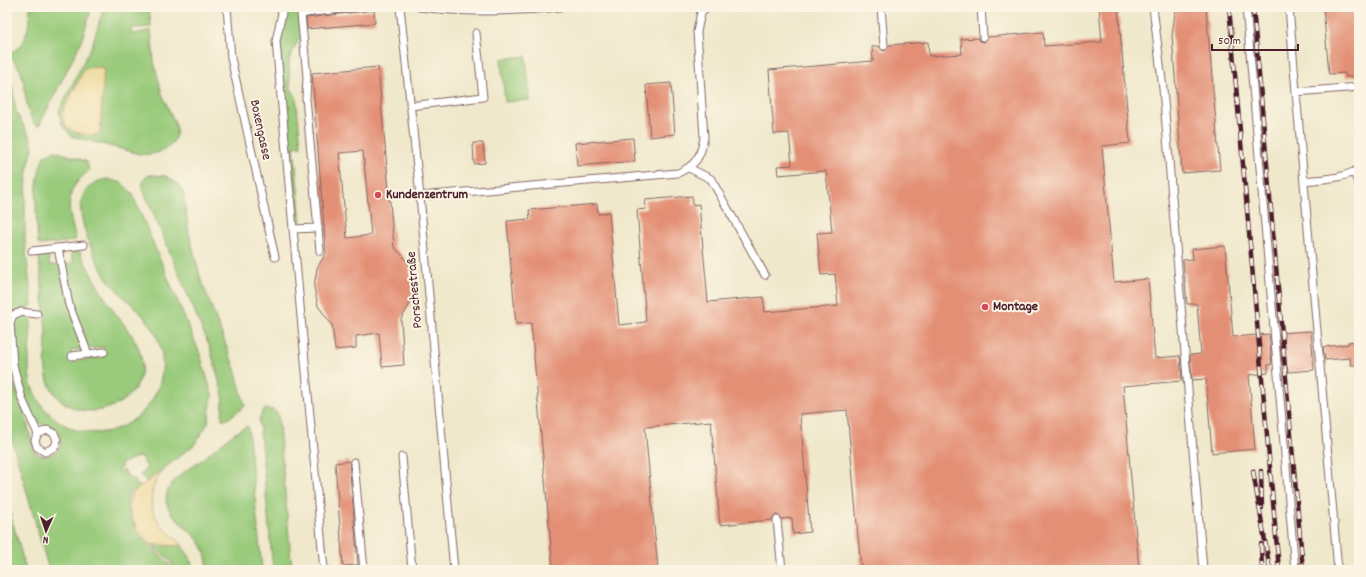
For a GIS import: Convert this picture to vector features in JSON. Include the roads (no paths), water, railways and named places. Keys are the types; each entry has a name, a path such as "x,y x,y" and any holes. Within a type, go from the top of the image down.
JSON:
{"lane":[{"name":"Boxengasse","path":"227,7 231,58 274,257"},
{"path":"280,7 282,13 276,40 324,570"},
{"path":"320,251 306,98 307,77 301,14 312,10 362,7"},
{"name":"Porschestraße","path":"400,7 420,196 454,570"},
{"path":"419,7 456,12 492,12 560,7"},
{"path":"420,196 678,173 689,168 696,161 702,149 704,137 697,32 701,12 707,7"},
{"path":"881,7 884,46"},
{"path":"981,7 983,37"},
{"path":"1154,7 1163,89 1203,570"},
{"path":"1246,7 1295,570"},
{"path":"1289,7 1338,570"},
{"path":"410,106 483,97 476,33"},
{"path":"1296,92 1359,87"},
{"path":"689,168 711,179 765,275"},
{"path":"1304,181 1331,178 1356,170 1359,185"},
{"path":"293,230 318,228"},
{"path":"32,251 84,245"},
{"path":"58,248 69,306 88,354"},
{"path":"37,314 21,312 13,315 10,323 13,365 22,399 38,434"},
{"path":"72,356 104,352"},
{"path":"7,358 13,365"},
{"path":"402,457 412,570"},
{"path":"354,462 364,570"},
{"path":"778,520 782,570"}],"railway":[{"path":"1229,7 1279,570"},
{"path":"1253,7 1303,570"},
{"path":"1253,471 1270,570"},
{"path":"1261,471 1262,508"},
{"path":"1261,544 1262,570"}],"place":[{"name":"Kundenzentrum","path":"378,195"},
{"name":"Montage","path":"985,307"}]}
